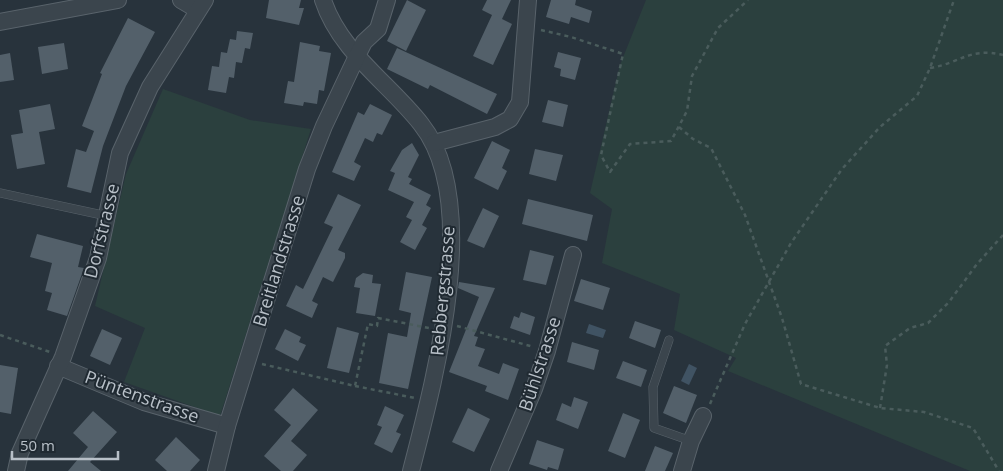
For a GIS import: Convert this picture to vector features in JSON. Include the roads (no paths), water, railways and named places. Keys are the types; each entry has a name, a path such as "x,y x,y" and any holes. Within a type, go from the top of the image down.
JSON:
{"street":[{"path":"0,22 118,0"},
{"path":"181,0 202,5"},
{"name":"Rebbergstrasse","path":"323,0 341,37 421,124 434,143 445,177 450,214 449,269 444,326 429,401 411,471"},
{"name":"Breitlandstrasse","path":"216,471 226,426 307,169 324,126 364,42 378,29 387,0"},
{"path":"434,143 495,127 510,119 520,102 528,0"},
{"name":"Dorfstrasse","path":"16,471 20,453 61,362 98,258 120,154 150,87 202,5"},
{"name":"Bühlstrasse","path":"499,471 520,425 547,351 573,255"},
{"name":"Püntenstrasse","path":"61,362 144,402 226,426"},
{"path":"682,471 691,442 703,416"}],"lane":[{"path":"0,193 107,216"},
{"path":"669,340 653,387 654,428 691,442"}],"water":[{"path":"589,324 606,330 603,338 586,333"},
{"path":"689,364 697,368 689,385 681,381"}]}
